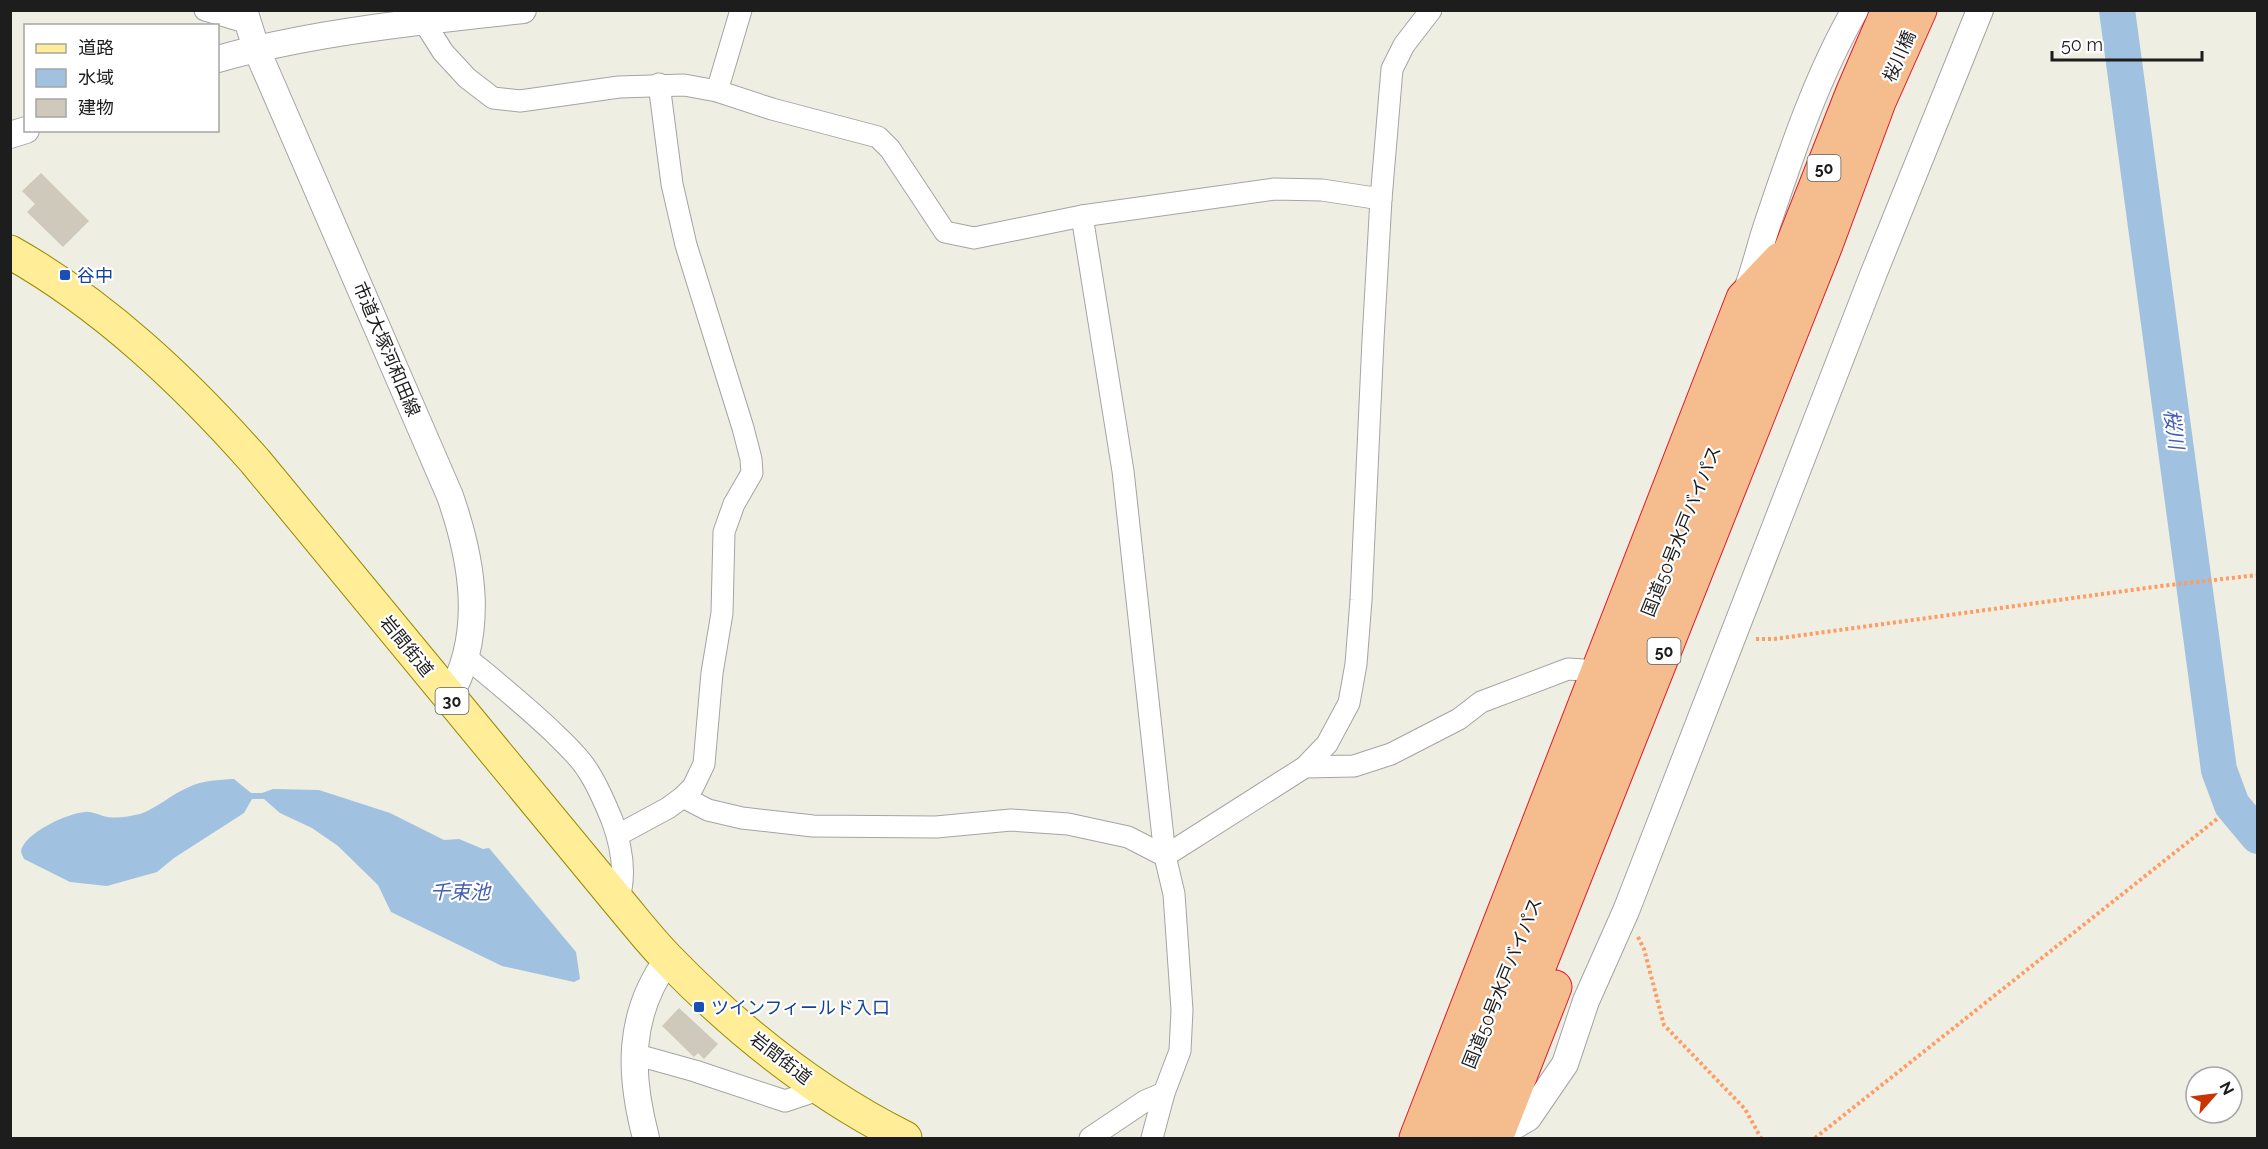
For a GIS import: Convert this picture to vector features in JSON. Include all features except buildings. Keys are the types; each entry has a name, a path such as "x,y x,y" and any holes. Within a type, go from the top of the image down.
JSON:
{"highway":[{"name":"桜川橋","path":"1866,96 1888,10"},
{"name":"桜川橋","path":"1866,96 1920,10"},
{"name":"国道50号水戸バイパス","path":"1488,1138 1582,820 1793,244 1866,96"},
{"name":"国道50号水戸バイパス","path":"1441,1138 1582,820 1826,245 1866,96"},
{"path":"1416,1138 1743,298 1793,244"},
{"path":"1488,1138 1788,394 1814,307 1826,245"}],"main road":[{"name":"岩間街道","path":"10,252 38,267 123,332 171,372 211,411 668,959 756,1040 821,1089 905,1138"}],"street":[{"path":"205,10 246,17"},
{"path":"219,59 309,37 523,10"},
{"path":"717,91 741,10"},
{"path":"1165,856 1305,767 1328,744 1349,702 1356,664 1381,199 1392,69 1404,45 1431,10"},
{"path":"1743,298 1752,279 1768,221 1812,103 1843,31 1855,10"},
{"path":"1488,1138 1528,1118 1565,1064 1586,1001 1626,911 1869,286 1980,10"},
{"name":"市道大塚河和田線","path":"246,17 256,48 441,475 460,524 470,568 471,636 466,657 449,697"},
{"path":"424,22 443,52 467,78 493,98 520,101 620,87 684,85 717,91 772,109 878,137 890,149 945,232 974,238 1082,216 1274,189 1322,190 1381,199"},
{"path":"618,835 668,808 683,797 693,787 704,764 712,673 722,613 724,532 734,504 752,473 752,459 686,245 672,184 659,84"},
{"path":"1082,216 1123,471 1165,856 1174,894 1182,1010 1180,1051 1164,1093 1152,1138"},
{"path":"466,657 530,710 576,754 588,771 604,800 618,835 623,866 622,889 618,901"},
{"path":"1305,767 1354,766 1373,760 1391,754 1458,719 1481,702 1568,669 1599,671"},
{"path":"683,797 708,810 742,818 813,826 936,827 1011,820 1068,824 1096,828 1128,837 1165,856"},
{"path":"646,1138 638,1107 634,1054 638,1024 644,1003 655,977 668,959"},
{"path":"634,1054 695,1071 785,1101 821,1089"},
{"path":"1090,1138 1145,1101 1164,1093"}],"path":[{"path":"1731,639 1774,639 2161,586 2258,575"},
{"path":"1815,1138 2217,819"},
{"path":"1626,911 1644,949 1664,1024 1745,1109 1761,1138"}],"water":[{"name":"千束池","path":"234,779 251,793 262,793 273,789 319,790 390,813 444,840 459,839 483,849 489,848 576,952 580,979 574,982 502,966 391,912 378,885 338,846 312,828 280,813 264,799 252,799 244,813 174,858 157,872 107,886 70,882 24,859 21,852 29,838 68,816 87,812 112,817 140,814 194,785"}],"waterway":[{"name":"桜川","path":"2117,10 2219,770 2232,805 2258,836"}],"place":[{"name":"谷中","path":"65,275"},
{"name":"ツインフィールド入口","path":"699,1007"}]}
